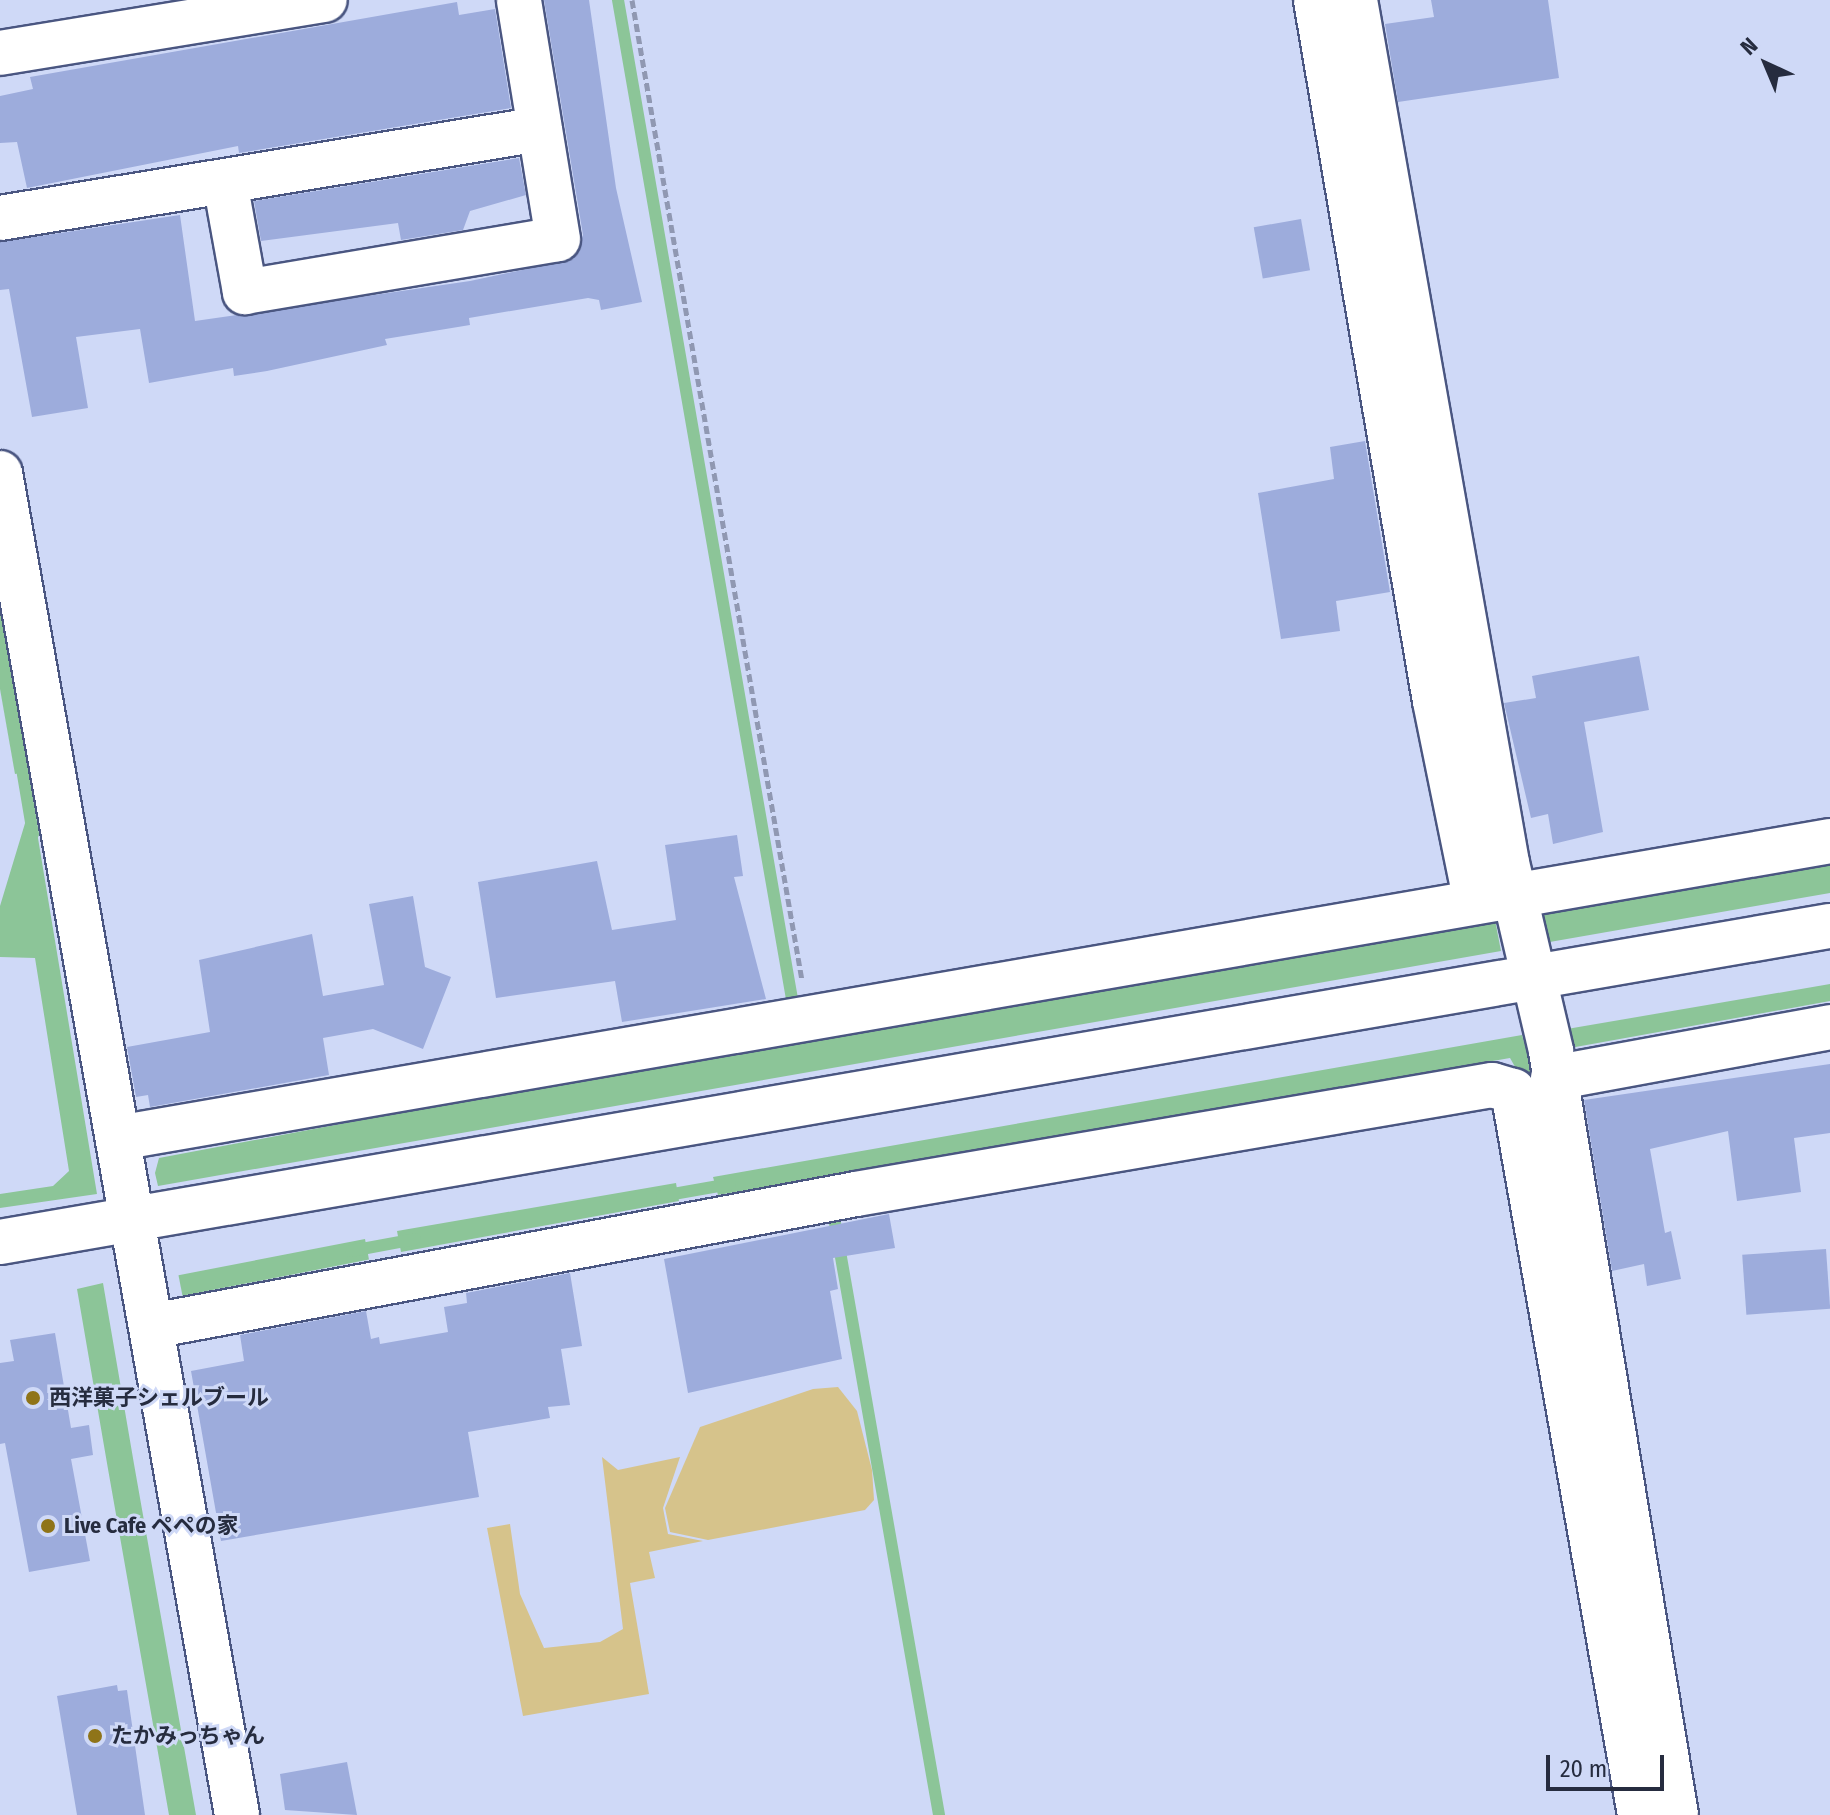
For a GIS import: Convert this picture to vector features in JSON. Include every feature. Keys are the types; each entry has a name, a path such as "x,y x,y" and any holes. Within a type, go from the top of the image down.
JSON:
{"street":[{"path":"0,53 104,19 325,0"},
{"path":"225,182 245,292 558,239 519,0"},
{"path":"1316,0 1432,551 1526,933 1539,1073 1640,1815"},
{"path":"1355,0 1432,551 1476,902"},
{"path":"0,218 540,129"},
{"path":"0,473 237,1815"},
{"path":"0,1242 133,1221 1526,933 1830,841"},
{"path":"118,1138 809,1021 1476,902 1526,933 1830,926"},
{"path":"152,1326 832,1198 1492,1085 1539,1073 1830,1027"},
{"path":"1539,1073 1676,1815"}],"path":[{"path":"632,0 809,1021"}],"shaded area":[{"path":"0,595 31,771 15,774 0,689"},
{"path":"26,820 35,820 97,1194 0,1208 0,1194 53,1186 69,1171 35,958 0,957 0,906"},
{"path":"1830,857 1830,893 1544,943 1536,922 1546,908"},
{"path":"1495,920 1501,951 158,1186 155,1173 159,1158 798,1038"},
{"path":"1830,984 1830,1001 1570,1048 1567,1029"},
{"path":"1522,1035 1534,1076 1522,1079 1510,1058 718,1195 713,1177"},
{"path":"676,1183 679,1201 401,1252 397,1231"},
{"path":"365,1239 369,1260 182,1296 178,1275"},
{"path":"103,1283 196,1815 169,1815 108,1469 77,1289"},
{"path":"838,1387 857,1411 872,1470 874,1500 865,1510 708,1540 670,1532 665,1508 700,1427 813,1389"},
{"path":"602,1457 618,1470 680,1457 663,1508 668,1534 703,1541 649,1552 655,1578 630,1583 649,1694 523,1716 487,1528 510,1524 520,1594 544,1648 600,1642 623,1629"}],"building":[{"path":"544,0 589,0 616,188 642,302 601,310 599,300 588,298 469,318 470,325 385,339 387,345 267,371 234,376 233,368 149,383 140,329 76,337 88,408 32,417 9,289 0,290 0,242 180,215 195,321 470,281 573,259 583,235"},
{"path":"1431,0 1548,0 1559,78 1398,102 1385,24 1434,17"},
{"path":"457,2 459,15 495,9 511,108 239,153 238,146 27,188 17,142 0,143 0,96 33,89 30,77"},
{"path":"519,158 526,195 470,211 463,230 401,240 398,223 261,241 254,201"},
{"path":"1301,219 1310,270 1263,279 1254,227"},
{"path":"1365,441 1390,592 1336,601 1340,631 1281,639 1258,493 1334,479 1330,447"},
{"path":"1639,656 1649,710 1584,722 1603,832 1553,844 1548,814 1531,818 1504,703 1536,698 1532,676"},
{"path":"737,835 743,876 734,877 766,999 622,1022 615,981 496,998 478,882 597,861 612,930 676,920 665,845"},
{"path":"413,896 425,967 451,977 423,1049 373,1029 323,1038 329,1075 150,1107 148,1095 136,1097 127,1047 210,1032 199,960 312,934 323,996 384,985 369,904"},
{"path":"1830,1064 1830,1133 1794,1138 1801,1192 1737,1201 1728,1131 1650,1149 1665,1233 1671,1231 1681,1279 1647,1286 1644,1264 1612,1271 1584,1100"},
{"path":"889,1214 895,1248 833,1258 838,1289 830,1291 842,1359 688,1393 664,1259"},
{"path":"1826,1249 1830,1309 1746,1315 1742,1255"},
{"path":"570,1273 582,1346 561,1349 570,1405 548,1407 550,1418 468,1432 479,1497 221,1541 191,1371 244,1361 240,1335 366,1311 371,1339 379,1337 380,1344 448,1332 444,1307 467,1303 466,1293"},
{"path":"55,1333 71,1428 89,1425 93,1455 71,1459 90,1561 29,1572 5,1443 0,1444 0,1363 14,1361 10,1340"},
{"name":"たかみっちゃん","path":"117,1685 118,1691 127,1690 145,1815 77,1815 57,1696"},
{"path":"347,1762 357,1815 285,1810 280,1774"}],"waterway":[{"path":"618,0 794,1010"},
{"path":"20,757 33,834"},
{"path":"662,1196 730,1184"},
{"path":"832,1206 939,1815"},
{"path":"351,1251 415,1239"}],"place":[{"name":"西洋菓子シェルブール","path":"33,1398"},
{"name":"Live Cafe ペペの家","path":"48,1526"},
{"name":"たかみっちゃん","path":"95,1736"}]}
